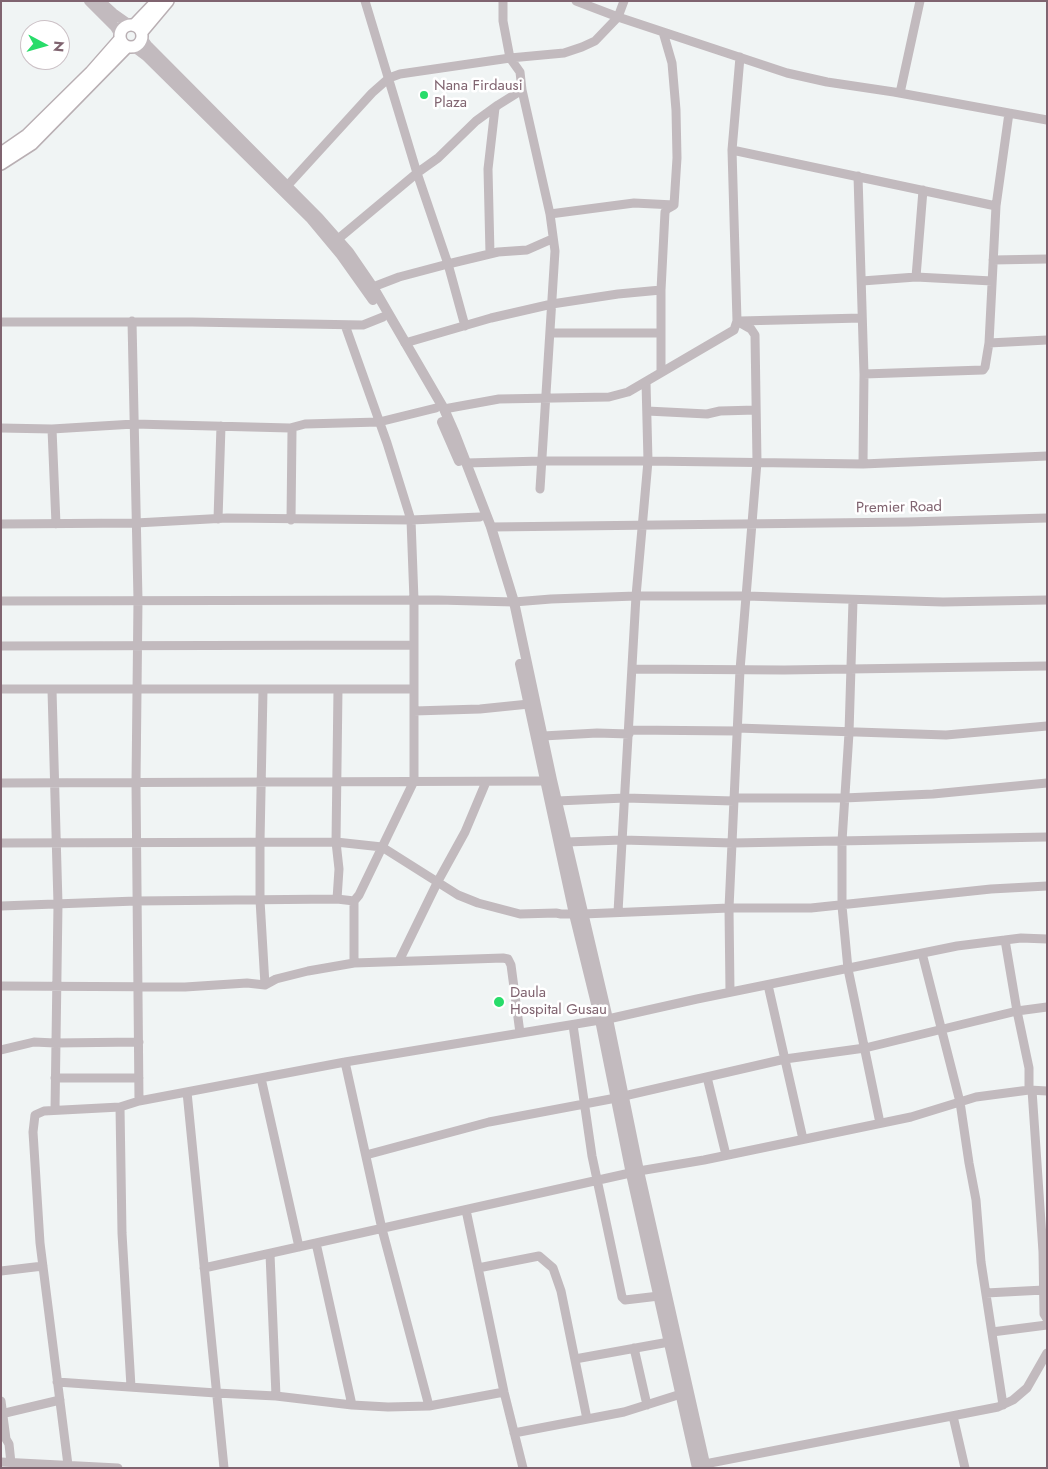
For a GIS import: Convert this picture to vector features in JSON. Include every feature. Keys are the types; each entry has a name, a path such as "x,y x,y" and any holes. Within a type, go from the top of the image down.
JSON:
{"main road":[{"path":"1,164 21,152 45,132 131,36 157,1"},
{"path":"1,153 28,135 91,72 168,1"}],"street":[{"path":"89,1 115,27 147,46 288,185 338,239 373,288 405,342 440,408 466,463 490,527 543,736 567,842 579,914"},
{"path":"100,1 113,13 146,56 326,236 367,290 440,408 510,601 545,781 604,1019 659,1296 681,1394 701,1466"},
{"path":"365,1 417,173 448,264 465,326"},
{"path":"503,1 503,21 510,58 520,72 522,90 550,214 555,258 540,489"},
{"path":"576,1 618,17 787,73 1047,120"},
{"path":"288,185 372,93 389,78 400,74 510,58 564,53 595,41 618,17 624,1"},
{"path":"900,93 920,1"},
{"path":"663,32 672,63 676,110 678,158 674,205"},
{"path":"1,428 52,429 134,424 290,428 305,424 379,422 440,408 499,399 609,397 628,392 734,330 738,321 732,150 740,57"},
{"path":"338,239 417,173 438,158 476,121 522,90"},
{"path":"490,254 488,170 495,108"},
{"path":"864,374 983,370 986,364 989,343 996,206 1009,113"},
{"path":"732,150 996,206"},
{"path":"858,176 864,374 863,464"},
{"path":"916,277 923,190"},
{"path":"550,214 634,203 674,205"},
{"path":"661,372 661,290 665,212 674,205"},
{"path":"373,288 399,277 448,264 490,254 527,250 552,239"},
{"path":"993,260 1047,259"},
{"path":"862,281 916,277 992,281"},
{"path":"405,342 552,304 618,294 661,290"},
{"path":"1,322 132,321 364,325 383,317"},
{"path":"738,321 862,318"},
{"path":"132,321 138,600 136,901 139,1102"},
{"path":"730,992 729,908 740,670 757,462 755,335 751,329 738,321"},
{"path":"345,325 411,520 414,600 414,781 359,895 354,901 354,963"},
{"path":"550,333 661,333"},
{"path":"989,343 1047,340"},
{"path":"618,912 636,596 648,461 646,382"},
{"path":"647,411 707,414 720,411 756,410"},
{"path":"218,519 221,426"},
{"path":"290,428 292,431 291,520"},
{"path":"52,429 56,524"},
{"path":"466,463 648,461 863,464 1047,456"},
{"path":"1,524 136,523 218,519 411,520 480,517"},
{"name":"Premier Road","path":"490,527 908,522 1047,518"},
{"path":"1,601 510,601 636,596 746,596 943,602 1047,600"},
{"path":"853,600 849,733 842,841 842,906 848,969 880,1123"},
{"path":"1,646 414,645"},
{"path":"632,669 740,670 1047,666"},
{"path":"1,689 414,689"},
{"path":"337,899 339,869 336,842 338,689"},
{"path":"52,690 58,904 55,1110"},
{"path":"263,690 260,900 265,985"},
{"path":"414,711 480,709 529,704"},
{"path":"543,736 737,730 946,735 1047,726"},
{"path":"1,783 545,781"},
{"path":"399,961 438,881 465,832 486,782"},
{"path":"557,802 625,798 844,798 933,794 1047,783"},
{"path":"567,842 622,840 732,842 1047,838"},
{"path":"1,843 336,842 382,847 458,895 478,904 520,914 579,914 729,908 812,908 991,889 1047,886"},
{"path":"1,906 136,901 337,899 354,901"},
{"path":"68,1465 43,1266 33,1132 35,1115 44,1111 120,1107 187,1092 345,1062 573,1025 957,946 1005,940 1047,939"},
{"path":"1005,940 1029,1068 1030,1090 1042,1169 1044,1314 1047,1319"},
{"path":"922,953 960,1102 976,1200 981,1262 1003,1405"},
{"path":"1,986 193,986 247,983 265,985 276,979 308,971 354,963 508,958 511,965 520,1033"},
{"path":"768,985 803,1139"},
{"path":"366,1155 488,1122 620,1097 785,1059 865,1048 1017,1011 1047,1007"},
{"path":"573,1025 597,1181 622,1297 625,1300 659,1296"},
{"path":"1,1050 34,1042 139,1042"},
{"path":"345,1062 382,1228 429,1406"},
{"path":"707,1077 726,1155"},
{"path":"55,1078 138,1078"},
{"path":"261,1078 300,1247"},
{"path":"204,1268 635,1172 911,1117 960,1102 999,1093 1030,1090 1047,1091"},
{"path":"187,1092 224,1468"},
{"path":"120,1107 122,1232 131,1387"},
{"path":"635,1172 701,1466"},
{"path":"466,1210 504,1392 523,1468"},
{"path":"316,1243 352,1405"},
{"path":"270,1254 276,1396"},
{"path":"478,1268 539,1256 553,1268 561,1291 588,1419"},
{"path":"1,1271 43,1266"},
{"path":"986,1293 1044,1290"},
{"path":"992,1332 1047,1325"},
{"path":"575,1359 669,1342"},
{"path":"634,1348 647,1405"},
{"path":"701,1466 1003,1405 1013,1400 1027,1388 1047,1353"},
{"path":"57,1382 276,1396 352,1405 388,1407 429,1406 504,1392"},
{"path":"514,1433 624,1412 681,1394"},
{"path":"2,1414 60,1400"},
{"path":"1,1401 11,1464 118,1468"},
{"path":"953,1416 964,1468"}],"place":[{"name":"Nana Firdausi Plaza","path":"424,95"},
{"name":"Daula Hospital Gusau","path":"499,1002"}]}
